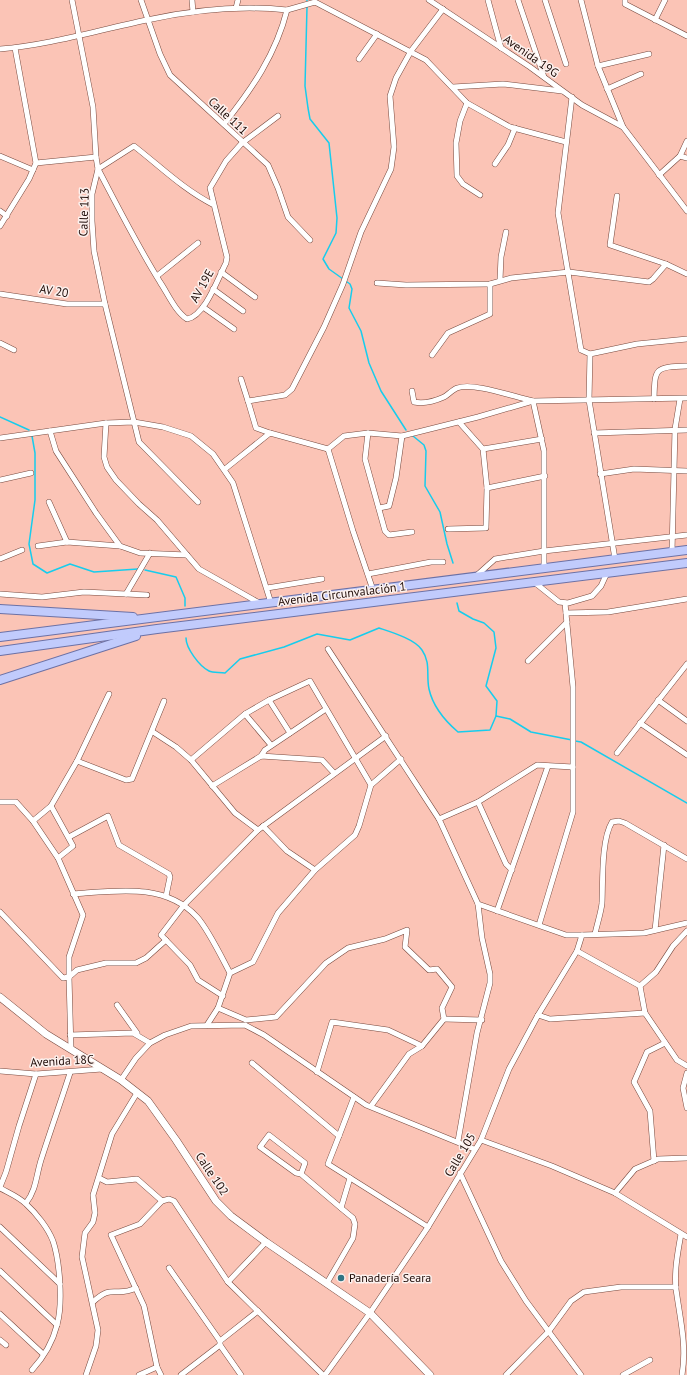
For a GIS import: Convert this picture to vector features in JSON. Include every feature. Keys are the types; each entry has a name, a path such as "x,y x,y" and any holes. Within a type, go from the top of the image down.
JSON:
{"main road":[{"name":"Avenida Circunvalación 1","path":"0,637 687,550"},
{"name":"Avenida Circunvalación 1","path":"0,651 157,629 687,563"},
{"path":"0,609 154,618"},
{"path":"0,680 157,629"},
{"name":"Calle 102","path":"0,997 46,1034 121,1080 148,1101 216,1201 231,1216 266,1242 370,1313 430,1375"}],"street":[{"name":"Calle 113","path":"72,0 93,107 98,169 92,194 94,251 105,304 139,442 198,502"},
{"name":"Calle 111","path":"141,0 160,54 170,75 224,124 242,143 268,165 288,217 310,240"},
{"path":"192,0 193,12"},
{"path":"236,8 238,0"},
{"name":"Avenida 19G","path":"429,0 572,97 623,127"},
{"path":"488,0 501,48"},
{"path":"518,0 544,77"},
{"path":"545,0 566,64"},
{"path":"580,0 598,66 623,127 687,210"},
{"path":"626,0 625,4 687,35"},
{"path":"655,20 665,0"},
{"path":"0,49 15,48 80,36 147,20 193,12 260,7 287,10 315,2 412,51 426,60 454,87 467,103 515,128 566,142"},
{"path":"248,401 285,395 292,389 324,327 346,277 360,232 391,168 394,147 390,96 396,78 412,51 443,9"},
{"path":"224,124 248,94 267,63 281,33 287,10"},
{"path":"359,59 377,34"},
{"path":"0,226 36,163 15,48"},
{"path":"598,66 649,54"},
{"path":"607,89 641,74"},
{"path":"454,87 503,84 563,91"},
{"path":"572,97 558,213 581,350 590,354 637,344 687,339"},
{"path":"467,103 460,121 456,143 458,176 464,184 480,194"},
{"name":"AV 19E","path":"98,169 132,236 157,276 183,316 187,318 194,318 203,307 213,289 227,257 210,188 226,161 242,143 278,116"},
{"path":"495,164 508,145 515,128"},
{"path":"659,175 680,156 687,141"},
{"path":"98,169 134,146 195,196 214,205"},
{"path":"0,156 33,170"},
{"path":"680,156 687,158"},
{"path":"36,163 96,157"},
{"path":"617,196 610,244 666,264 687,274"},
{"path":"0,212 7,216"},
{"path":"500,280 501,257 506,232"},
{"path":"157,276 198,243"},
{"path":"377,283 406,285 490,284 500,280 569,272 648,282 653,279 666,264"},
{"path":"221,272 255,297"},
{"path":"432,355 448,333 490,314 490,284"},
{"path":"213,289 244,311"},
{"name":"AV 20","path":"0,294 67,304 105,304"},
{"path":"203,307 234,330"},
{"path":"0,344 14,350"},
{"path":"590,354 589,400 614,559"},
{"path":"654,399 655,375 658,370 669,366 687,366"},
{"path":"241,379 256,428 328,449"},
{"path":"412,391 414,402 421,403 443,397 457,388 470,387 488,389 533,401"},
{"path":"328,449 344,436 368,434 402,436 533,401 687,398"},
{"path":"672,552 675,429 680,399"},
{"path":"533,401 542,439 545,476 544,568"},
{"path":"0,438 106,423 134,422 162,427 191,436 213,454 225,469 233,483 271,603"},
{"path":"448,529 486,528 487,488 483,449 459,422"},
{"path":"106,423 104,457 107,467 116,480 157,520 199,569 262,604"},
{"path":"594,433 675,429 687,430"},
{"path":"50,431 56,451 96,513 120,546"},
{"path":"225,469 270,433"},
{"path":"368,434 365,459 380,508 385,531 389,535 412,532"},
{"path":"380,508 389,506 396,478 402,436"},
{"path":"483,449 542,439"},
{"path":"328,449 373,590"},
{"path":"600,474 634,470 687,471"},
{"path":"0,480 30,473"},
{"path":"487,488 545,476"},
{"path":"49,502 67,542"},
{"path":"475,577 495,559 544,551 687,535"},
{"path":"38,546 67,542 120,546 140,553 186,555"},
{"path":"0,559 22,550"},
{"path":"126,594 150,553"},
{"path":"368,574 431,562 443,562"},
{"path":"534,582 559,602 565,603 585,600 592,596 601,586 607,573"},
{"path":"267,588 322,579"},
{"path":"0,594 42,596 84,592 147,595"},
{"path":"566,613 608,612 687,599"},
{"path":"539,925 572,818 573,687 565,603"},
{"path":"528,661 567,622"},
{"path":"328,649 439,819 478,904 482,938 490,974 489,992 477,1033 458,1141"},
{"path":"617,753 687,664"},
{"path":"191,760 245,714 269,700 310,681 371,785"},
{"path":"33,821 51,806 77,761 109,694"},
{"path":"269,700 290,733"},
{"path":"658,700 687,721"},
{"path":"77,761 126,780 132,779 153,732 164,701"},
{"path":"212,786 261,756 271,745 326,708"},
{"path":"245,714 271,745"},
{"path":"640,723 687,755"},
{"path":"153,732 176,747 191,760 235,813 258,830"},
{"path":"223,996 198,980 190,965 162,935 184,905 258,830 386,736"},
{"path":"261,756 322,760 334,773"},
{"path":"230,973 253,962 256,959 278,913 315,870 358,831 371,785 401,759"},
{"path":"439,819 478,802 537,765 573,767"},
{"path":"498,911 548,766"},
{"path":"0,802 16,802 33,821 58,858 83,915 69,957 70,1050"},
{"path":"478,802 506,864 512,870"},
{"path":"51,806 73,846 58,858"},
{"path":"68,837 108,816 119,845 169,874 170,877 166,896"},
{"path":"595,934 602,905 604,860 611,824 615,821 620,821 687,859"},
{"path":"263,826 287,851 315,870"},
{"path":"655,930 664,845"},
{"path":"73,894 141,891 166,896 184,905 198,918 230,973 218,1008 207,1025"},
{"path":"478,904 566,935 644,933 687,923"},
{"path":"0,912 63,978 69,977 77,970 106,962 136,963 146,958 166,940"},
{"path":"121,1080 136,1058 150,1043 165,1035 191,1026 246,1022 276,1017 326,964 348,948 385,939 407,930 405,947 429,970 437,970 452,987 442,1008 444,1019 422,1046 409,1054 371,1106"},
{"path":"640,986 656,972 673,946 687,931"},
{"name":"Calle 105","path":"324,1375 370,1313 428,1227 474,1149 481,1140 509,1070 538,1015 577,951 582,935"},
{"path":"577,951 640,986"},
{"path":"640,986 645,1013 677,1060 687,1066"},
{"path":"117,1005 137,1034 150,1043"},
{"path":"218,1008 246,1022 354,1097 371,1106 458,1141 474,1149"},
{"path":"538,1015 550,1018 645,1013"},
{"path":"444,1019 482,1020"},
{"path":"317,1072 332,1022 388,1030 422,1046"},
{"path":"70,1035 137,1034"},
{"path":"654,1161 650,1111 634,1082 647,1052 665,1043"},
{"path":"252,1063 339,1136"},
{"name":"Avenida 18C","path":"0,1071 36,1074 70,1073 102,1069"},
{"path":"687,1072 683,1088 687,1108"},
{"path":"26,1203 32,1195 36,1185 41,1160 70,1073"},
{"path":"32,1370 43,1354 57,1325 61,1304 60,1284 52,1240 41,1220 26,1203 0,1188 36,1074"},
{"path":"86,1375 96,1346 98,1330 82,1257 82,1245 85,1233 93,1222 95,1213 93,1195 112,1134 137,1093"},
{"path":"354,1097 328,1164 428,1227"},
{"path":"301,1174 305,1163 269,1135 260,1147 301,1174 353,1218 353,1238 327,1283"},
{"path":"481,1140 552,1166 615,1193 687,1237"},
{"path":"615,1193 635,1169 654,1161 687,1158"},
{"path":"460,1173 501,1261 526,1301 581,1375"},
{"path":"98,1178 107,1182 137,1179 162,1202"},
{"path":"341,1208 350,1178"},
{"path":"161,1375 157,1367 144,1306 111,1235 140,1224 162,1202 169,1198 174,1201 228,1282 324,1375"},
{"path":"0,1227 60,1284"},
{"path":"681,1234 676,1287 684,1338 685,1358 682,1375"},
{"path":"228,1282 266,1242"},
{"path":"169,1268 241,1375"},
{"path":"0,1271 57,1325"},
{"path":"506,1375 549,1330 571,1301 584,1292 621,1287 676,1287"},
{"path":"93,1302 102,1293 108,1291 128,1292 136,1288"},
{"path":"181,1375 258,1311"},
{"path":"0,1314 43,1354"},
{"path":"0,1340 6,1345"},
{"path":"622,1375 650,1360"},
{"path":"139,1375 157,1367"}],"waterway":[{"path":"307,7 305,86 308,108 310,119 329,143 337,218 336,233 323,259 329,269 350,284 352,289 349,308 361,331 369,363 381,391 406,430"},
{"path":"0,417 29,430"},
{"path":"32,436 35,453 35,500 29,544 33,564 47,573 70,564 94,572 138,569"},
{"path":"413,436 424,445 426,451 425,486 440,512 453,563"},
{"path":"145,570 176,577 185,598 185,606"},
{"path":"457,603 459,611 484,623 494,632 496,648 486,686 497,701 496,716"},
{"path":"186,638 191,652 205,669 211,672 225,673 240,659 284,647 317,634 350,640 379,628 408,639 419,646 425,655 428,684 433,702 448,723 458,732 490,730 496,716 510,719 531,732 572,740"},
{"path":"575,741 581,742 687,803"}],"place":[{"name":"Panadería Seara","path":"341,1278"}]}
